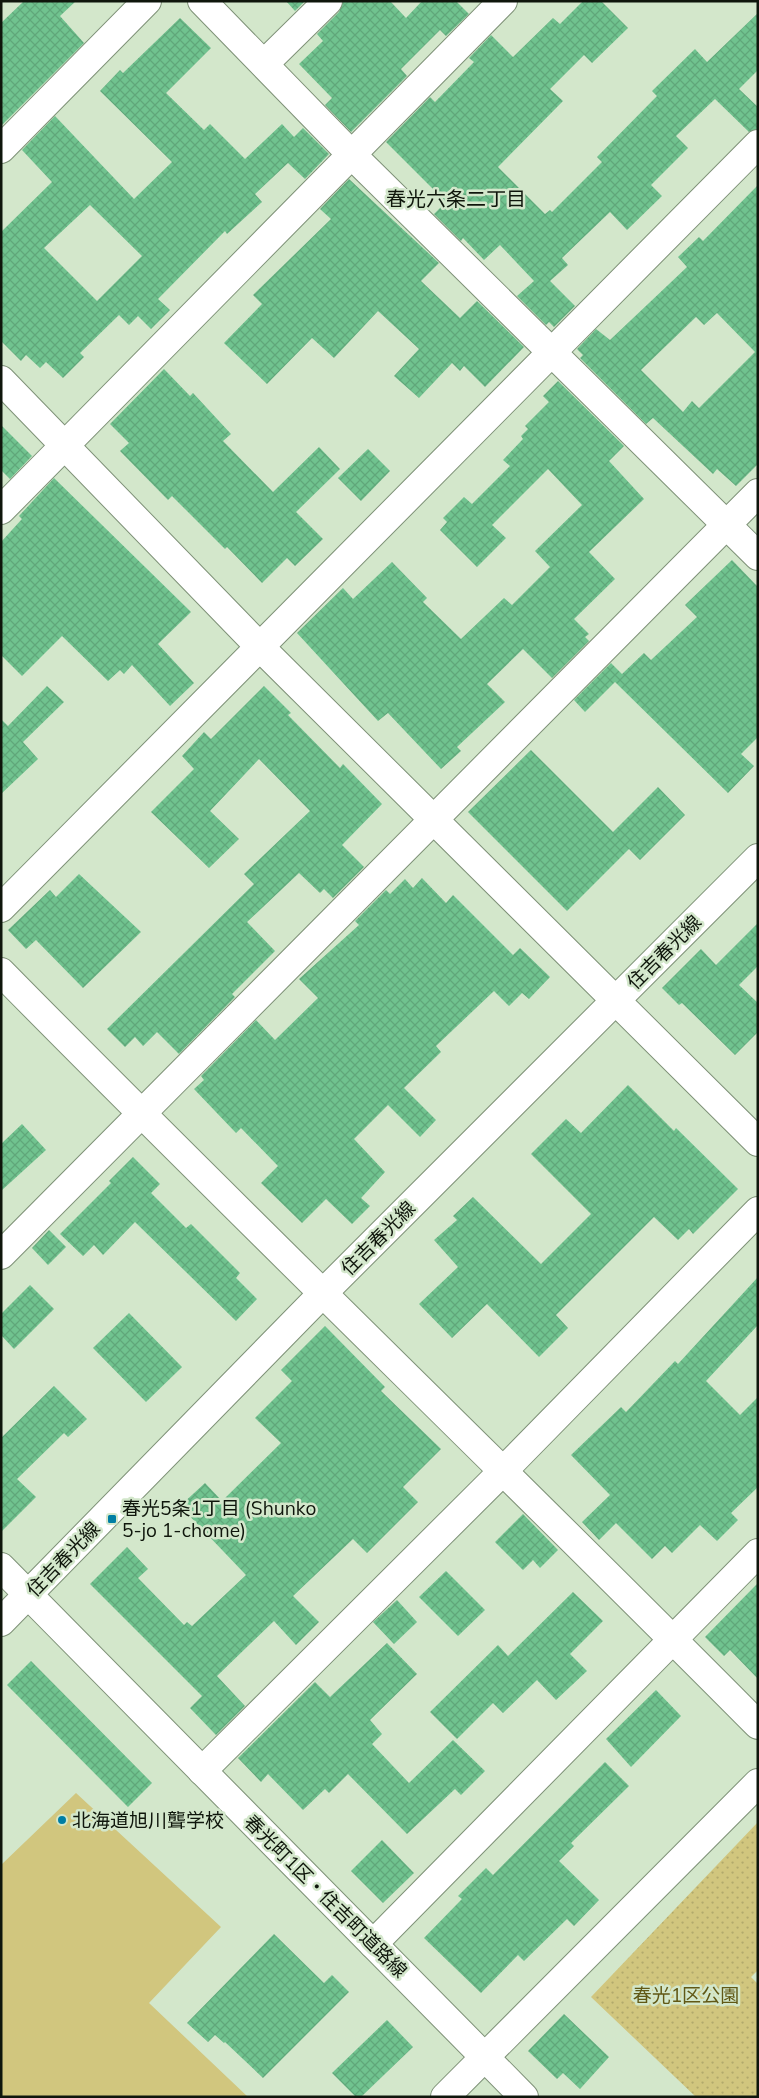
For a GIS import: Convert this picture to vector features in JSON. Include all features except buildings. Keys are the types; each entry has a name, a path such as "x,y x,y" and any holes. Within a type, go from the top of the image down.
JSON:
{"street":[{"path":"1,149 147,1"},
{"path":"202,1 351,154 550,353 758,556"},
{"path":"264,64 328,1"},
{"path":"1,510 67,446 503,1"},
{"path":"1,908 758,144"},
{"path":"1,380 259,646 758,1142"},
{"path":"1,1255 758,493"},
{"name":"住吉春光線","path":"1,1622 324,1292 758,858"},
{"path":"1,972 140,1113 504,1470 758,1725"},
{"path":"202,1771 504,1470 758,1211"},
{"path":"373,1944 758,1552"},
{"name":"春光町1区・住吉町道路線","path":"1,1567 524,2097"},
{"path":"445,2097 758,1783"}],"green space":[{"name":"北海道旭川聾学校","path":"76,1793 221,1927 149,2003 248,2097 1,2097 1,1865"},
{"name":"春光1区公園","path":"758,1822 758,1970 751,1977 758,1984 758,2097 696,2097 591,1997"}],"place":[{"name":"春光5条1丁目 (Shunko 5-jo 1-chome)","path":"112,1519"},
{"name":"北海道旭川聾学校","path":"62,1820"}],"district":[{"name":"春光六条二丁目","path":"456,199"}]}
